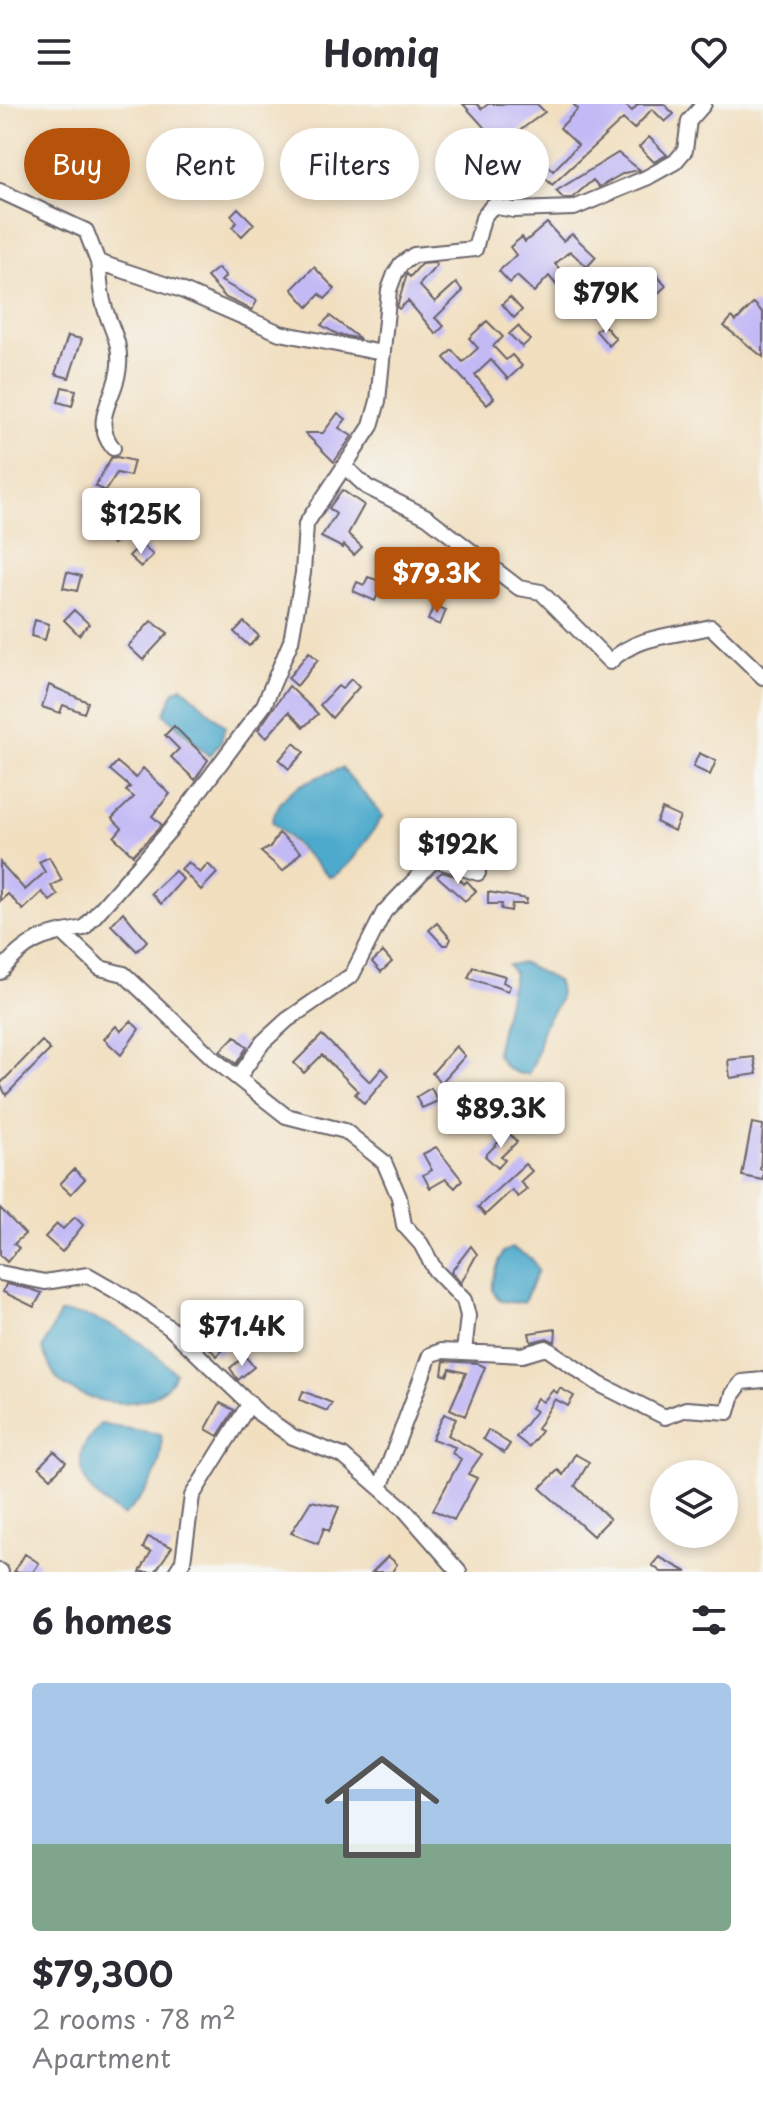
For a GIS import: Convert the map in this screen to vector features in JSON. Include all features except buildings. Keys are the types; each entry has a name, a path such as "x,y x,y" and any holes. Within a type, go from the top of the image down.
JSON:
{"street":[{"path":"0,972 29,944 51,932 84,928 171,829 264,705 291,641 303,573 306,524 371,426 378,401 389,290 406,259 421,254 475,249 483,218 492,206 514,210 574,208 646,178 675,162 685,150 689,121 704,104"},
{"path":"0,191 86,231 98,262 104,305 120,342 119,370 102,421 104,437 113,448"},
{"path":"98,262 179,289 280,333 382,353"},
{"path":"344,466 367,487 427,517 519,588 541,592 610,662 638,644 711,627 763,677"},
{"path":"238,1078 263,1042 287,1020 352,975 384,912 430,864 437,860 478,873"},
{"path":"62,932 100,968 124,974 216,1061 286,1116 345,1131 384,1162 399,1197 404,1225 421,1244 435,1270 464,1300 468,1316 464,1352"},
{"path":"0,1273 45,1282 88,1275 170,1328 250,1403 293,1437 343,1456 404,1509 459,1572"},
{"path":"380,1488 430,1355 441,1351 522,1355 546,1348 599,1384 665,1417 686,1409 728,1412 733,1394 742,1382 763,1380"},
{"path":"176,1572 183,1561 192,1496 250,1403"}],"water":[{"path":"182,687 225,726 221,742 209,756 164,714 174,691"},
{"path":"342,768 383,816 353,859 330,877 272,822 282,800 298,786"},
{"path":"523,963 557,981 560,995 544,1026 528,1074 508,1069 496,1052 514,974 508,965"},
{"path":"512,1248 532,1259 538,1270 524,1302 501,1300 493,1289 495,1272 503,1252"},
{"path":"60,1313 92,1318 123,1332 151,1351 175,1373 154,1396 139,1401 105,1401 73,1391 57,1379 42,1349"},
{"path":"100,1424 161,1434 160,1457 152,1479 123,1516 91,1490 82,1472 83,1448"}]}
